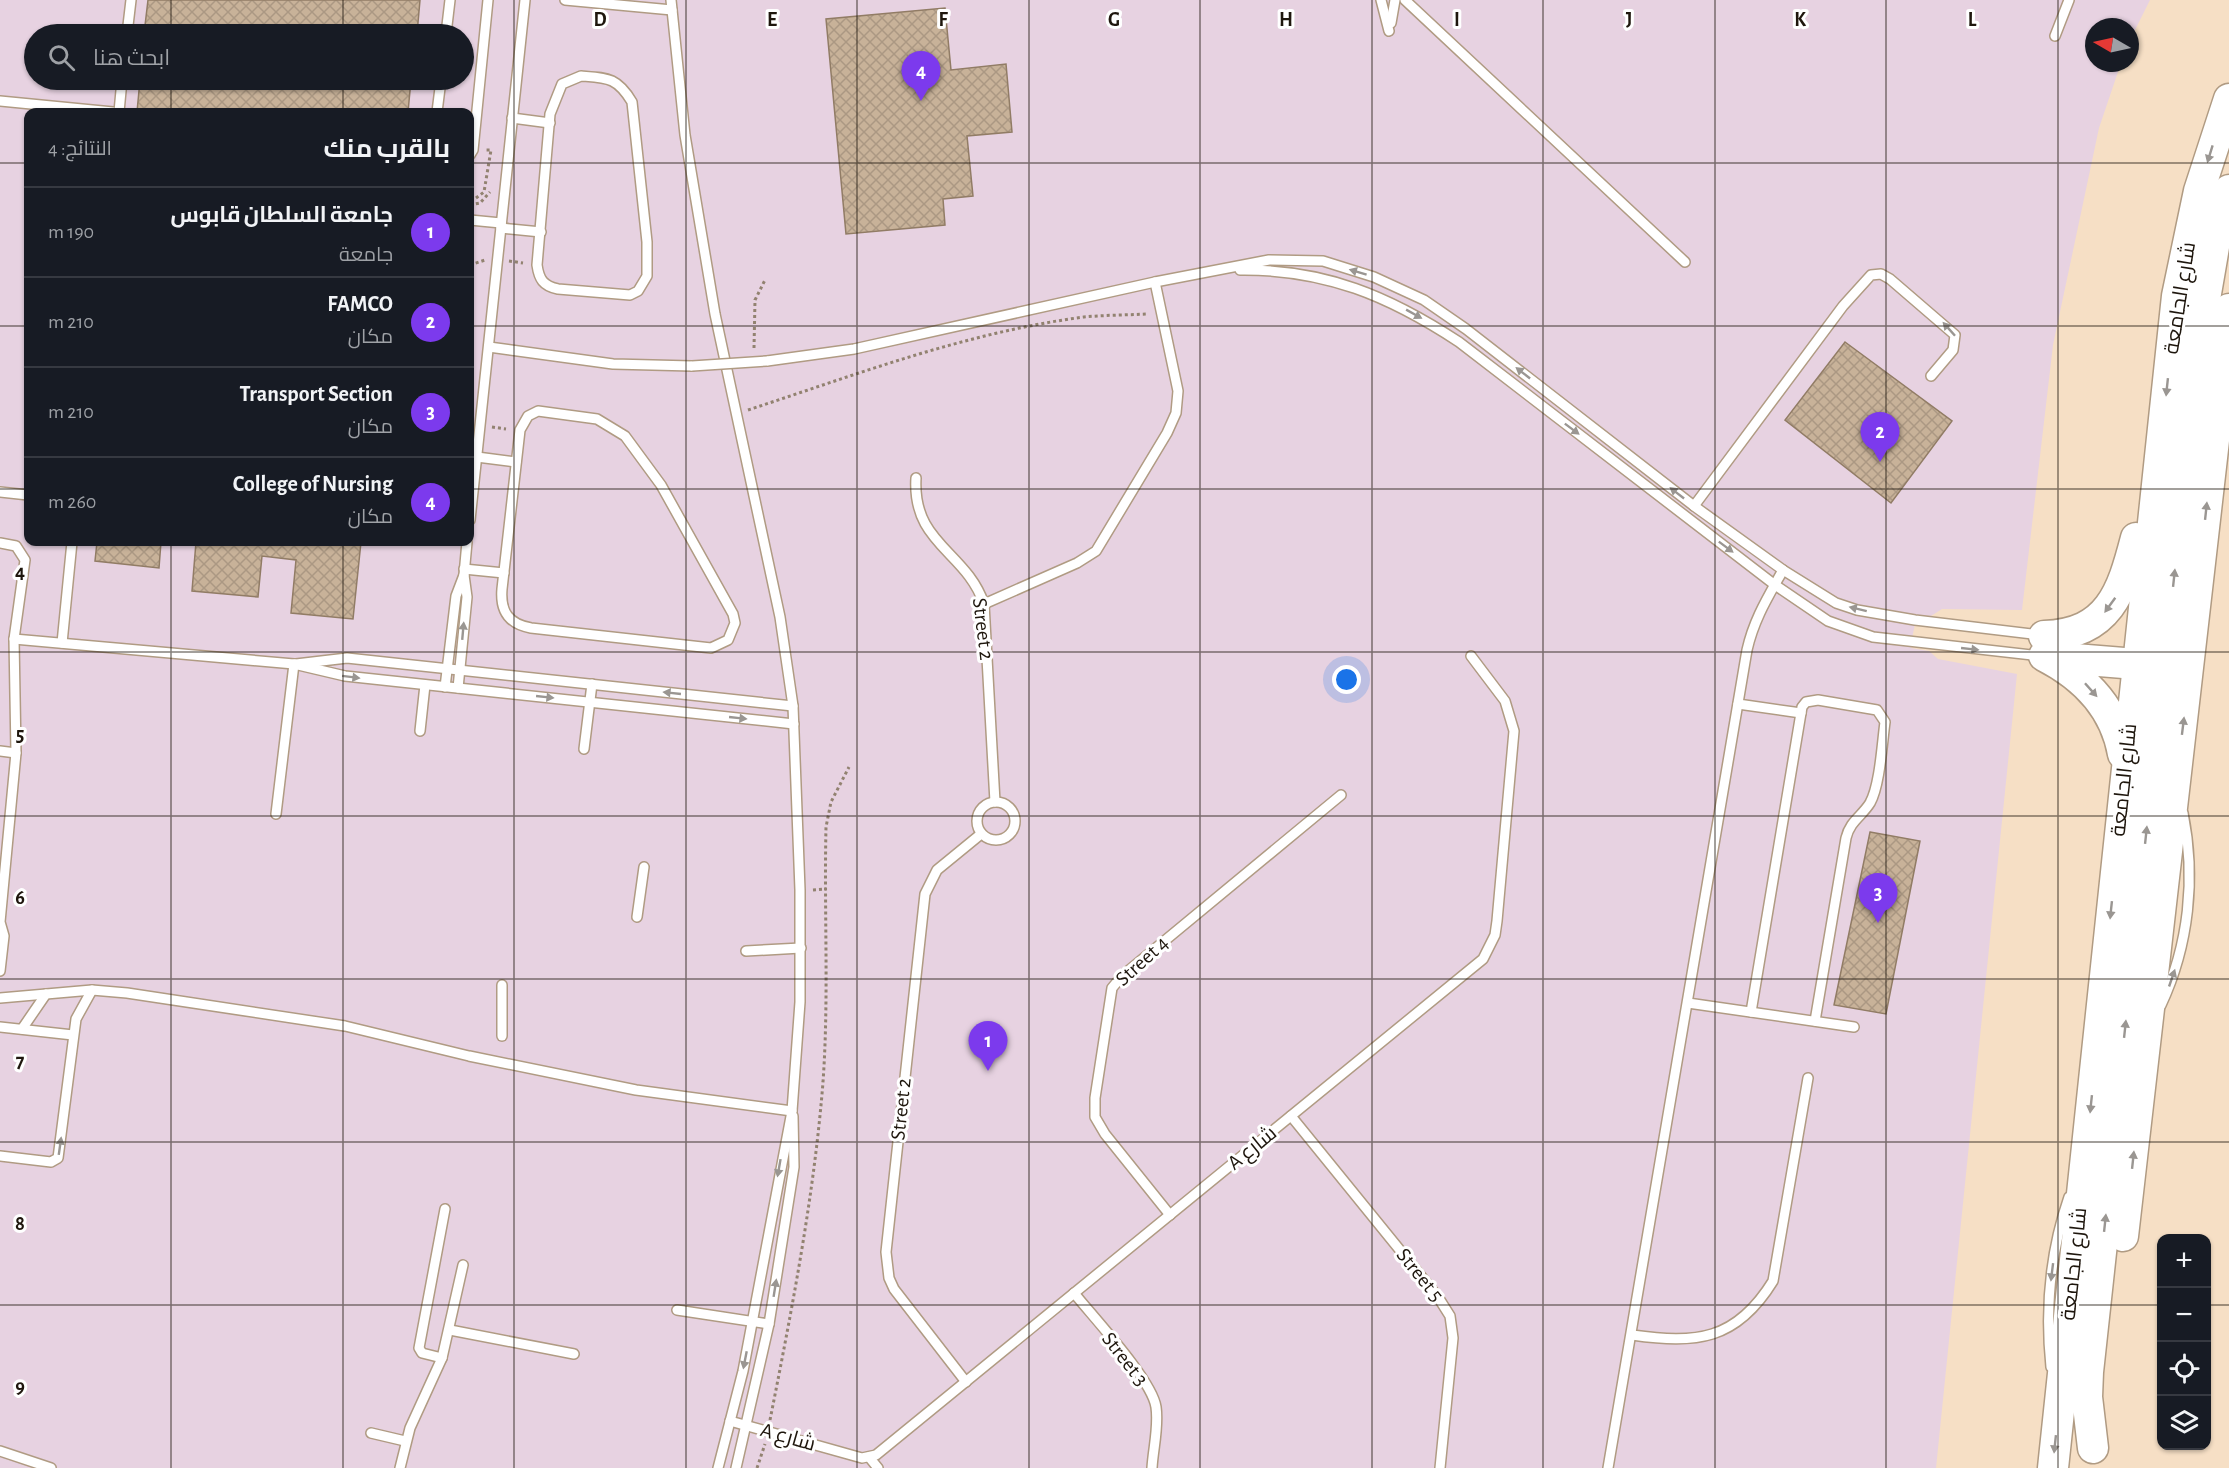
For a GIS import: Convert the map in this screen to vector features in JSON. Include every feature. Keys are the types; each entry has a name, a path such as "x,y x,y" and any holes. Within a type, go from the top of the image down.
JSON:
{"main road":[{"name":"شارع الجامعة","path":"2092,1458 2087,1397 2088,1372 2147,662 2160,451 2177,296 2187,243 2199,191 2229,99"},
{"name":"شارع الجامعة","path":"2052,1468 2125,773 2147,662 2169,625 2204,305 2216,241 2229,190"},
{"name":"شارع الجامعة","path":"2092,1458 2130,1185 2229,309"},
{"path":"2044,646 2100,619 2113,603 2131,557 2160,451"},
{"path":"2044,646 2147,662"},
{"path":"2044,646 2096,694 2117,731 2125,773"}],"lane":[{"path":"128,24 131,0"},
{"path":"447,24 450,0"},
{"path":"474,125 488,0"},
{"path":"474,466 477,458 525,0"},
{"path":"565,0 671,5 689,157 715,314 780,617 794,724 801,948 798,1056 792,1111 753,1322 718,1468"},
{"path":"1381,0 1389,31 1395,0"},
{"path":"1405,0 1685,262"},
{"path":"2055,36 2069,0"},
{"path":"581,76 609,78 623,87 632,102 647,242 647,276 644,284 630,295 621,296 549,287 538,276 541,232 550,123 555,98 562,84 581,76"},
{"path":"118,108 121,90"},
{"path":"438,108 440,90"},
{"path":"0,101 73,108"},
{"path":"512,118 550,123"},
{"path":"474,221 541,232"},
{"path":"489,347 613,364 692,366 768,361 854,349 1155,282 1269,260 1323,261 1374,277 1424,300 1466,328 1694,506 1784,570 1836,603 1857,610 2044,646"},
{"path":"1217,270 1269,270 1320,277 1369,292 1416,314 1459,342 1775,585 1828,621 1873,637 2044,646"},
{"path":"1694,506 1843,306 1871,275 1881,274 1890,279 1951,329 1955,336 1953,350 1931,376"},
{"path":"984,604 1077,563 1096,551 1103,543 1176,413 1178,391 1155,282"},
{"path":"538,411 582,415 612,426 625,436 661,485 733,615 733,633 720,646 711,648 517,625 506,616 501,603 504,573 520,430 528,416 538,411"},
{"path":"477,458 516,462"},
{"name":"Street 2","path":"916,478 917,510 924,525 975,583 984,604 995,802"},
{"path":"0,492 24,495"},
{"path":"0,543 16,546 25,560 14,639 16,753 0,922 4,936 0,971"},
{"path":"62,643 72,546"},
{"path":"458,688 467,597 464,572 467,546"},
{"path":"1608,1468 1752,627 1762,604 1784,570"},
{"path":"464,572 504,573"},
{"path":"445,687 456,596 464,572"},
{"path":"14,639 294,664 329,674 794,724"},
{"name":"A شارع","path":"730,1421 869,1458 966,1382 1483,959 1495,935 1514,731 1505,701 1471,656"},
{"path":"294,664 347,658 792,706"},
{"path":"276,814 294,664"},
{"path":"584,749 592,684"},
{"path":"420,731 425,685"},
{"path":"1751,1012 1801,713 1806,702 1818,700 1876,710 1885,722 1873,795 1848,831 1815,1021"},
{"path":"1738,704 1801,713"},
{"path":"0,751 16,753"},
{"name":"Street 4","path":"1170,1215 1105,1134 1095,1117 1095,1098 1112,988 1122,976 1341,795"},
{"path":"995,802 1008,806 1013,812 1015,826 1006,837 993,840 981,834 976,820 978,813 988,804 995,802"},
{"name":"Street 2","path":"966,1382 894,1289 889,1278 886,1252 924,894 937,870 981,834"},
{"path":"637,917 644,867"},
{"path":"746,951 801,948"},
{"path":"502,985 502,1036"},
{"path":"0,998 92,990 127,993 334,1024 469,1056 636,1090 792,1111"},
{"path":"0,1156 51,1162 58,1158 76,1019 92,990"},
{"path":"21,1029 46,994"},
{"path":"1688,1003 1854,1027"},
{"path":"0,1027 74,1035"},
{"path":"1632,1335 1683,1341 1703,1338 1722,1330 1759,1303 1773,1281 1808,1078"},
{"path":"736,1468 769,1324 794,1167 792,1111"},
{"name":"Street 5","path":"1291,1116 1438,1297 1450,1316 1453,1338 1440,1468"},
{"path":"442,1358 422,1353 419,1348 445,1209"},
{"path":"400,1468 405,1441 442,1358 463,1265"},
{"name":"Street 3","path":"1074,1293 1145,1382 1154,1399 1156,1418 1152,1468"},
{"path":"677,1310 769,1324"},
{"path":"450,1330 574,1354"},
{"path":"371,1433 405,1441"},
{"path":"0,1451 51,1468"},
{"path":"869,1458 878,1468"}],"path":[{"path":"474,152 492,150 484,192 474,198"},
{"path":"753,344 755,300 765,280"},
{"path":"738,413 912,355 990,336 1084,317 1162,313"},
{"path":"757,1468 768,1431 808,1207 823,1082 826,827 831,802 849,767"}],"shaded area":[{"path":"0,0 2150,0 2139,22 2139,18 2085,18 2085,72 2118,72 2099,128 2053,345 2022,610 1942,609 1931,616 1917,615 1911,643 1911,648 1929,651 1938,659 2017,674 1936,1468 0,1468"}],"building":[{"path":"148,0 420,0 418,24 145,24"},
{"path":"945,8 951,70 1006,64 1012,132 967,136 973,196 943,199 945,225 846,234 826,19"},
{"path":"139,90 410,90 408,108 137,108"},
{"path":"1845,342 1952,421 1891,503 1785,420"},
{"path":"97,546 161,546 159,568 95,561"},
{"path":"196,546 361,546 353,619 291,613 296,560 262,556 258,597 192,591"},
{"path":"1870,832 1920,841 1886,1014 1834,1005"}],"place":[{"name":"College of Nursing","path":"921,101"},
{"name":"FAMCO","path":"1880,462"},
{"name":"Transport Section","path":"1878,923"},
{"name":"جامعة السلطان قابوس","path":"988,1071"}]}
